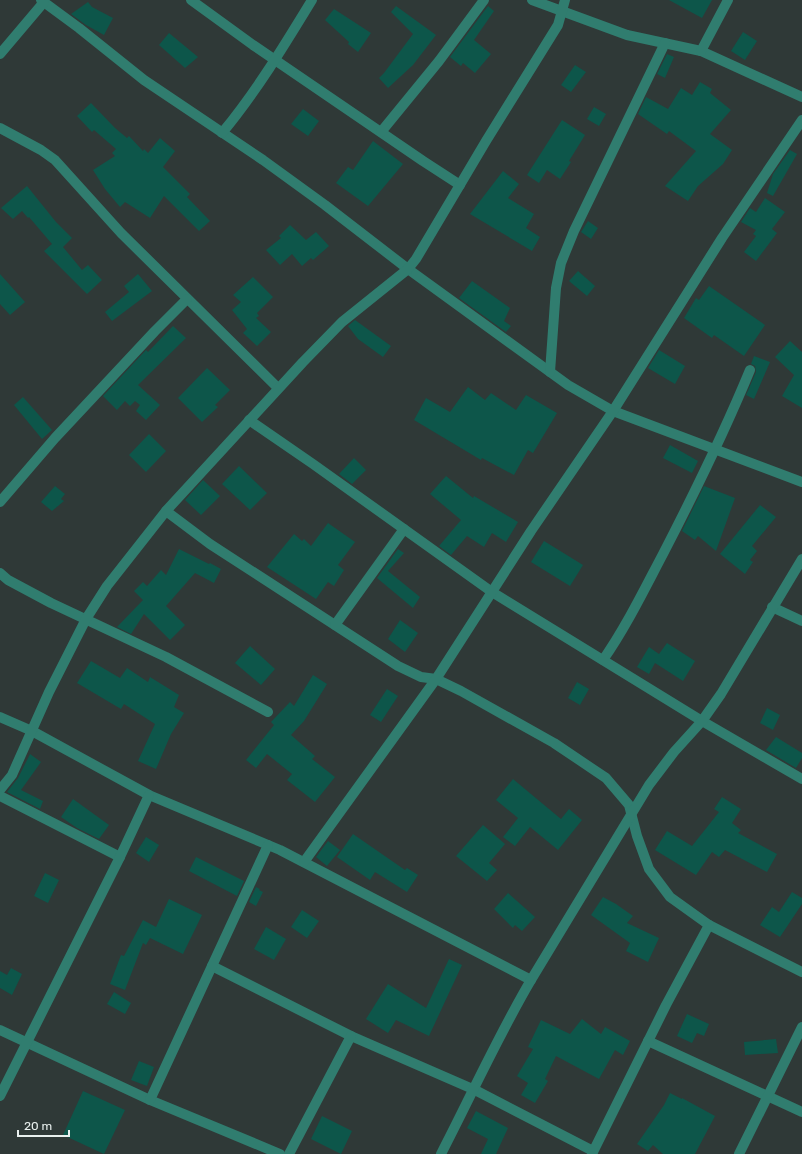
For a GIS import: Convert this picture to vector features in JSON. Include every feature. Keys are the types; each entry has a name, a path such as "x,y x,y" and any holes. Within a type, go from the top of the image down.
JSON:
{"street":[{"path":"222,134 276,60 312,0"},
{"path":"381,132 435,65 484,0"},
{"path":"532,0 627,35 701,51 802,97"},
{"path":"0,790 12,775 49,692 86,619 107,586 166,511 278,388 342,322 408,269 416,259 558,25 563,12 565,0"},
{"path":"701,51 728,0"},
{"path":"0,54 43,1 144,80 222,134 263,160 325,204 408,269 568,386 613,411 716,448 802,482"},
{"path":"195,1 276,60 460,185"},
{"path":"550,372 556,288 561,263 574,231 665,43"},
{"path":"304,862 436,679 531,531 613,411 722,238 802,120"},
{"path":"0,128 41,150 55,160 121,233 278,388"},
{"path":"0,502 55,438 187,299"},
{"path":"603,660 622,632 686,510 716,448 750,370"},
{"path":"249,420 492,592 702,721 802,779"},
{"path":"166,511 210,544 398,666 421,677 436,679 461,691 554,743 606,778 629,805 637,836 649,869 670,897 709,925 802,972"},
{"path":"335,625 404,529"},
{"path":"441,1154 513,1012 531,980 632,816 649,785 674,752 702,721 721,694 772,606 802,559"},
{"path":"0,573 8,580 45,600 166,657 268,712"},
{"path":"772,606 802,621"},
{"path":"0,717 32,730 149,795 268,845 304,862 531,980"},
{"path":"0,1096 120,857 149,795"},
{"path":"0,796 120,857"},
{"path":"150,1100 268,845"},
{"path":"212,966 351,1036 474,1090 592,1153 648,1041 709,925"},
{"path":"739,1154 802,1027"},
{"path":"0,1030 27,1044 150,1100 280,1154"},
{"path":"289,1154 351,1036"},
{"path":"648,1041 802,1112"}],"building":[{"path":"669,0 712,0 702,18"},
{"path":"88,2 92,7 113,18 104,35 86,25 71,14"},
{"path":"396,6 436,35 413,65 388,88 379,78 413,34 391,12"},
{"path":"488,6 494,11 474,40 491,54 475,73 463,63 461,66 450,57"},
{"path":"334,9 371,33 358,52 348,44 349,42 325,20"},
{"path":"743,32 757,41 745,60 731,51"},
{"path":"169,33 198,57 185,68 159,45"},
{"path":"667,54 674,57 665,78 657,74"},
{"path":"575,65 586,72 571,92 561,85"},
{"path":"700,82 712,89 710,93 731,110 710,134 732,150 723,164 698,186 688,201 665,186 696,151 669,131 667,134 638,114 646,97 668,109 681,88 692,95"},
{"path":"91,103 115,128 127,138 129,136 143,151 144,149 148,153 160,138 175,151 163,167 190,194 187,197 210,221 199,231 164,196 150,218 125,202 120,207 105,189 93,170 115,156 112,153 116,149 94,130 92,132 77,116"},
{"path":"594,107 606,114 599,126 587,119"},
{"path":"303,109 319,121 308,136 291,124"},
{"path":"562,120 585,135 560,179 547,170 539,183 527,175"},
{"path":"373,141 403,164 368,206 336,183 348,167 353,170"},
{"path":"790,150 797,154 773,196 767,193 773,174"},
{"path":"503,171 519,184 508,198 534,214 526,228 540,237 532,251 470,214"},
{"path":"27,186 56,222 72,238 63,247 82,270 88,265 102,280 87,294 44,251 52,244 29,217 28,218 22,211 13,219 1,208"},
{"path":"765,198 785,212 772,229 777,233 756,261 744,252 756,236 753,234 756,230 741,222 750,208 756,212"},
{"path":"588,221 598,228 591,239 581,232"},
{"path":"290,225 306,240 316,232 329,246 313,260 311,258 302,266 292,254 280,265 266,250 281,238 279,236"},
{"path":"578,271 595,286 587,296 569,281"},
{"path":"0,274 25,302 10,315 0,304"},
{"path":"138,274 152,291 112,321 105,312 129,292 124,286"},
{"path":"253,277 273,297 257,313 259,316 256,318 271,332 257,346 243,333 247,329 232,310 241,302 233,295"},
{"path":"472,281 510,308 504,321 511,326 506,332 459,298"},
{"path":"709,286 765,325 744,356 714,335 712,338 684,318 696,298 699,300"},
{"path":"355,320 391,346 383,357 358,339 348,326"},
{"path":"173,326 186,338 138,385 160,405 146,420 136,411 140,405 135,401 130,406 125,401 117,410 103,396 146,350 148,352"},
{"path":"790,341 802,352 802,408 782,396 794,375 775,357"},
{"path":"659,350 685,366 675,384 648,368"},
{"path":"754,356 770,362 754,399 746,395 756,372 755,366 751,364"},
{"path":"207,368 230,390 215,405 218,407 202,422 178,398"},
{"path":"468,387 485,400 491,393 516,410 526,395 557,413 533,453 528,450 514,475 482,458 481,460 414,420 426,398 450,412"},
{"path":"23,397 52,430 42,439 14,405"},
{"path":"149,434 166,451 146,472 129,455"},
{"path":"670,445 698,461 692,473 663,458"},
{"path":"354,458 366,470 352,484 339,474"},
{"path":"239,466 267,493 250,510 222,484"},
{"path":"446,476 473,498 474,496 518,522 506,542 492,533 484,547 467,536 451,555 439,546 461,520 430,494"},
{"path":"203,480 220,496 201,515 185,500"},
{"path":"55,486 65,494 61,499 64,501 52,511 41,502"},
{"path":"704,486 735,498 716,551 698,536 695,540 682,531"},
{"path":"760,505 776,517 752,546 757,551 750,560 753,562 745,574 720,554"},
{"path":"328,523 355,542 338,565 344,570 334,586 328,582 316,599 267,567 294,534 302,541 304,539 311,546"},
{"path":"544,541 583,565 570,586 531,562"},
{"path":"179,549 221,569 214,583 195,573 166,606 185,625 170,640 144,614 131,634 117,627 143,600 134,591 143,582 147,586 161,570 166,575"},
{"path":"398,549 404,553 388,571 420,597 413,608 377,578"},
{"path":"400,620 418,633 405,652 388,639"},
{"path":"667,643 695,661 683,681 655,663 649,674 637,667 649,647 659,654"},
{"path":"250,646 275,669 261,685 235,663"},
{"path":"91,661 120,678 127,668 148,682 150,677 179,695 174,707 184,713 171,734 156,769 138,761 155,724 124,704 121,709 77,683"},
{"path":"313,675 327,684 304,721 291,735 315,756 312,759 335,777 315,802 287,780 292,774 267,754 256,768 246,760 274,725 271,722 290,702 294,706"},
{"path":"577,682 589,689 580,705 568,698"},
{"path":"387,689 398,696 381,722 370,715"},
{"path":"767,708 780,715 773,730 760,723"},
{"path":"776,737 802,753 802,758 796,768 766,750"},
{"path":"30,754 41,762 21,790 43,801 40,809 7,792 18,778"},
{"path":"513,779 561,819 569,809 582,820 558,850 530,827 515,846 503,837 518,818 496,800"},
{"path":"722,797 741,809 732,823 741,830 738,833 777,854 767,872 725,850 719,857 712,852 696,875 655,850 667,831 692,846 719,812 714,809"},
{"path":"73,799 109,825 99,839 77,828 61,817"},
{"path":"483,825 505,844 489,863 497,870 487,881 456,856"},
{"path":"353,834 405,870 407,868 418,875 407,892 375,872 370,880 337,857"},
{"path":"146,837 159,845 149,862 136,853"},
{"path":"328,841 340,850 327,866 316,857"},
{"path":"196,857 244,881 237,896 189,871"},
{"path":"45,873 59,880 48,903 34,896"},
{"path":"256,887 263,892 256,906 249,902"},
{"path":"792,892 802,898 802,904 780,937 760,925 772,907 779,912"},
{"path":"508,893 535,917 522,931 515,925 513,928 494,909"},
{"path":"603,897 633,916 627,923 659,938 648,962 626,951 630,943 591,915"},
{"path":"169,899 202,915 183,954 150,938 146,945 143,943 125,990 110,984 121,955 124,956 143,920 156,927"},
{"path":"302,910 319,921 307,938 291,927"},
{"path":"266,927 286,939 274,960 254,949"},
{"path":"449,959 462,965 429,1036 396,1020 388,1033 366,1019 388,984 426,1008"},
{"path":"11,968 22,974 12,995 0,988 0,971 7,975"},
{"path":"114,992 131,1003 125,1014 107,1004"},
{"path":"687,1014 709,1024 704,1036 697,1033 692,1043 677,1036"},
{"path":"582,1019 601,1034 605,1027 630,1041 623,1055 615,1050 599,1079 556,1056 545,1079 548,1081 535,1103 521,1095 528,1083 517,1076 533,1049 528,1047 541,1020 570,1034"},
{"path":"776,1039 778,1053 745,1055 744,1042"},
{"path":"139,1061 154,1067 147,1086 131,1080"},
{"path":"83,1091 125,1110 104,1154 63,1135"},
{"path":"670,1093 715,1116 695,1154 663,1154 653,1145 648,1151 637,1144 664,1105"},
{"path":"476,1111 508,1128 496,1154 481,1154 488,1139 467,1128"},
{"path":"322,1116 352,1131 341,1154 311,1139"}]}
